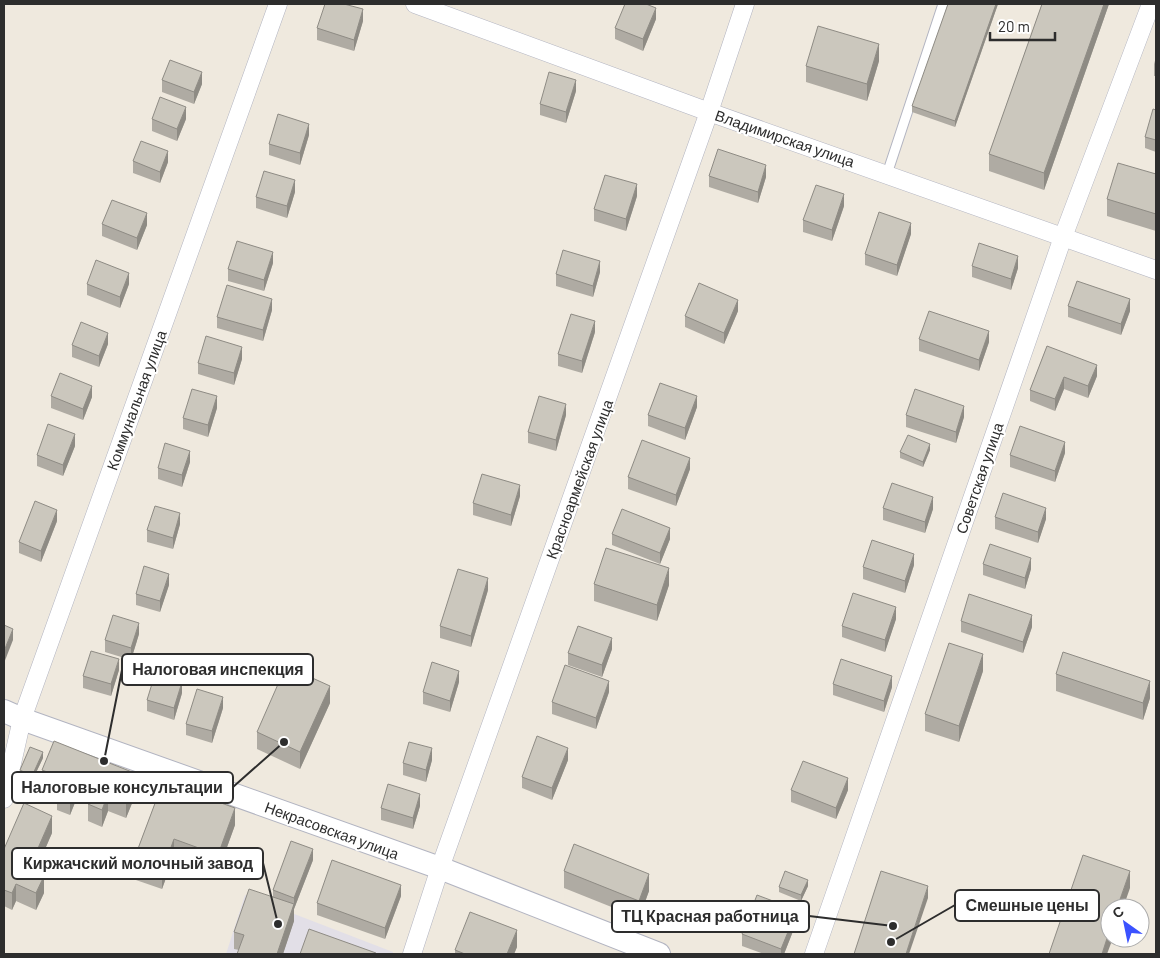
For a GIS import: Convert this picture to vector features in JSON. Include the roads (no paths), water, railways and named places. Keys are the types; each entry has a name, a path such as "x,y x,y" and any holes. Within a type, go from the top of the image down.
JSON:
{"street":[{"name":"Коммунальная улица","path":"4,799 13,715 278,4"},
{"name":"Владимирская улица","path":"415,4 709,112 1156,270"},
{"name":"Красноармейская улица","path":"412,954 440,868 709,112 745,4"},
{"name":"Советская улица","path":"814,954 1063,237 1151,4"},
{"name":"Некрасовская улица","path":"13,715 440,868 659,954"}],"lane":[{"path":"887,174 943,4"}],"place":[{"name":"Налоговые консультации","path":"284,742"},
{"name":"Налоговая инспекция","path":"104,761"},
{"name":"Киржачский молочный завод","path":"278,924"},
{"name":"ТЦ Красная работница","path":"893,926"},
{"name":"Смешные цены","path":"891,942"}]}
